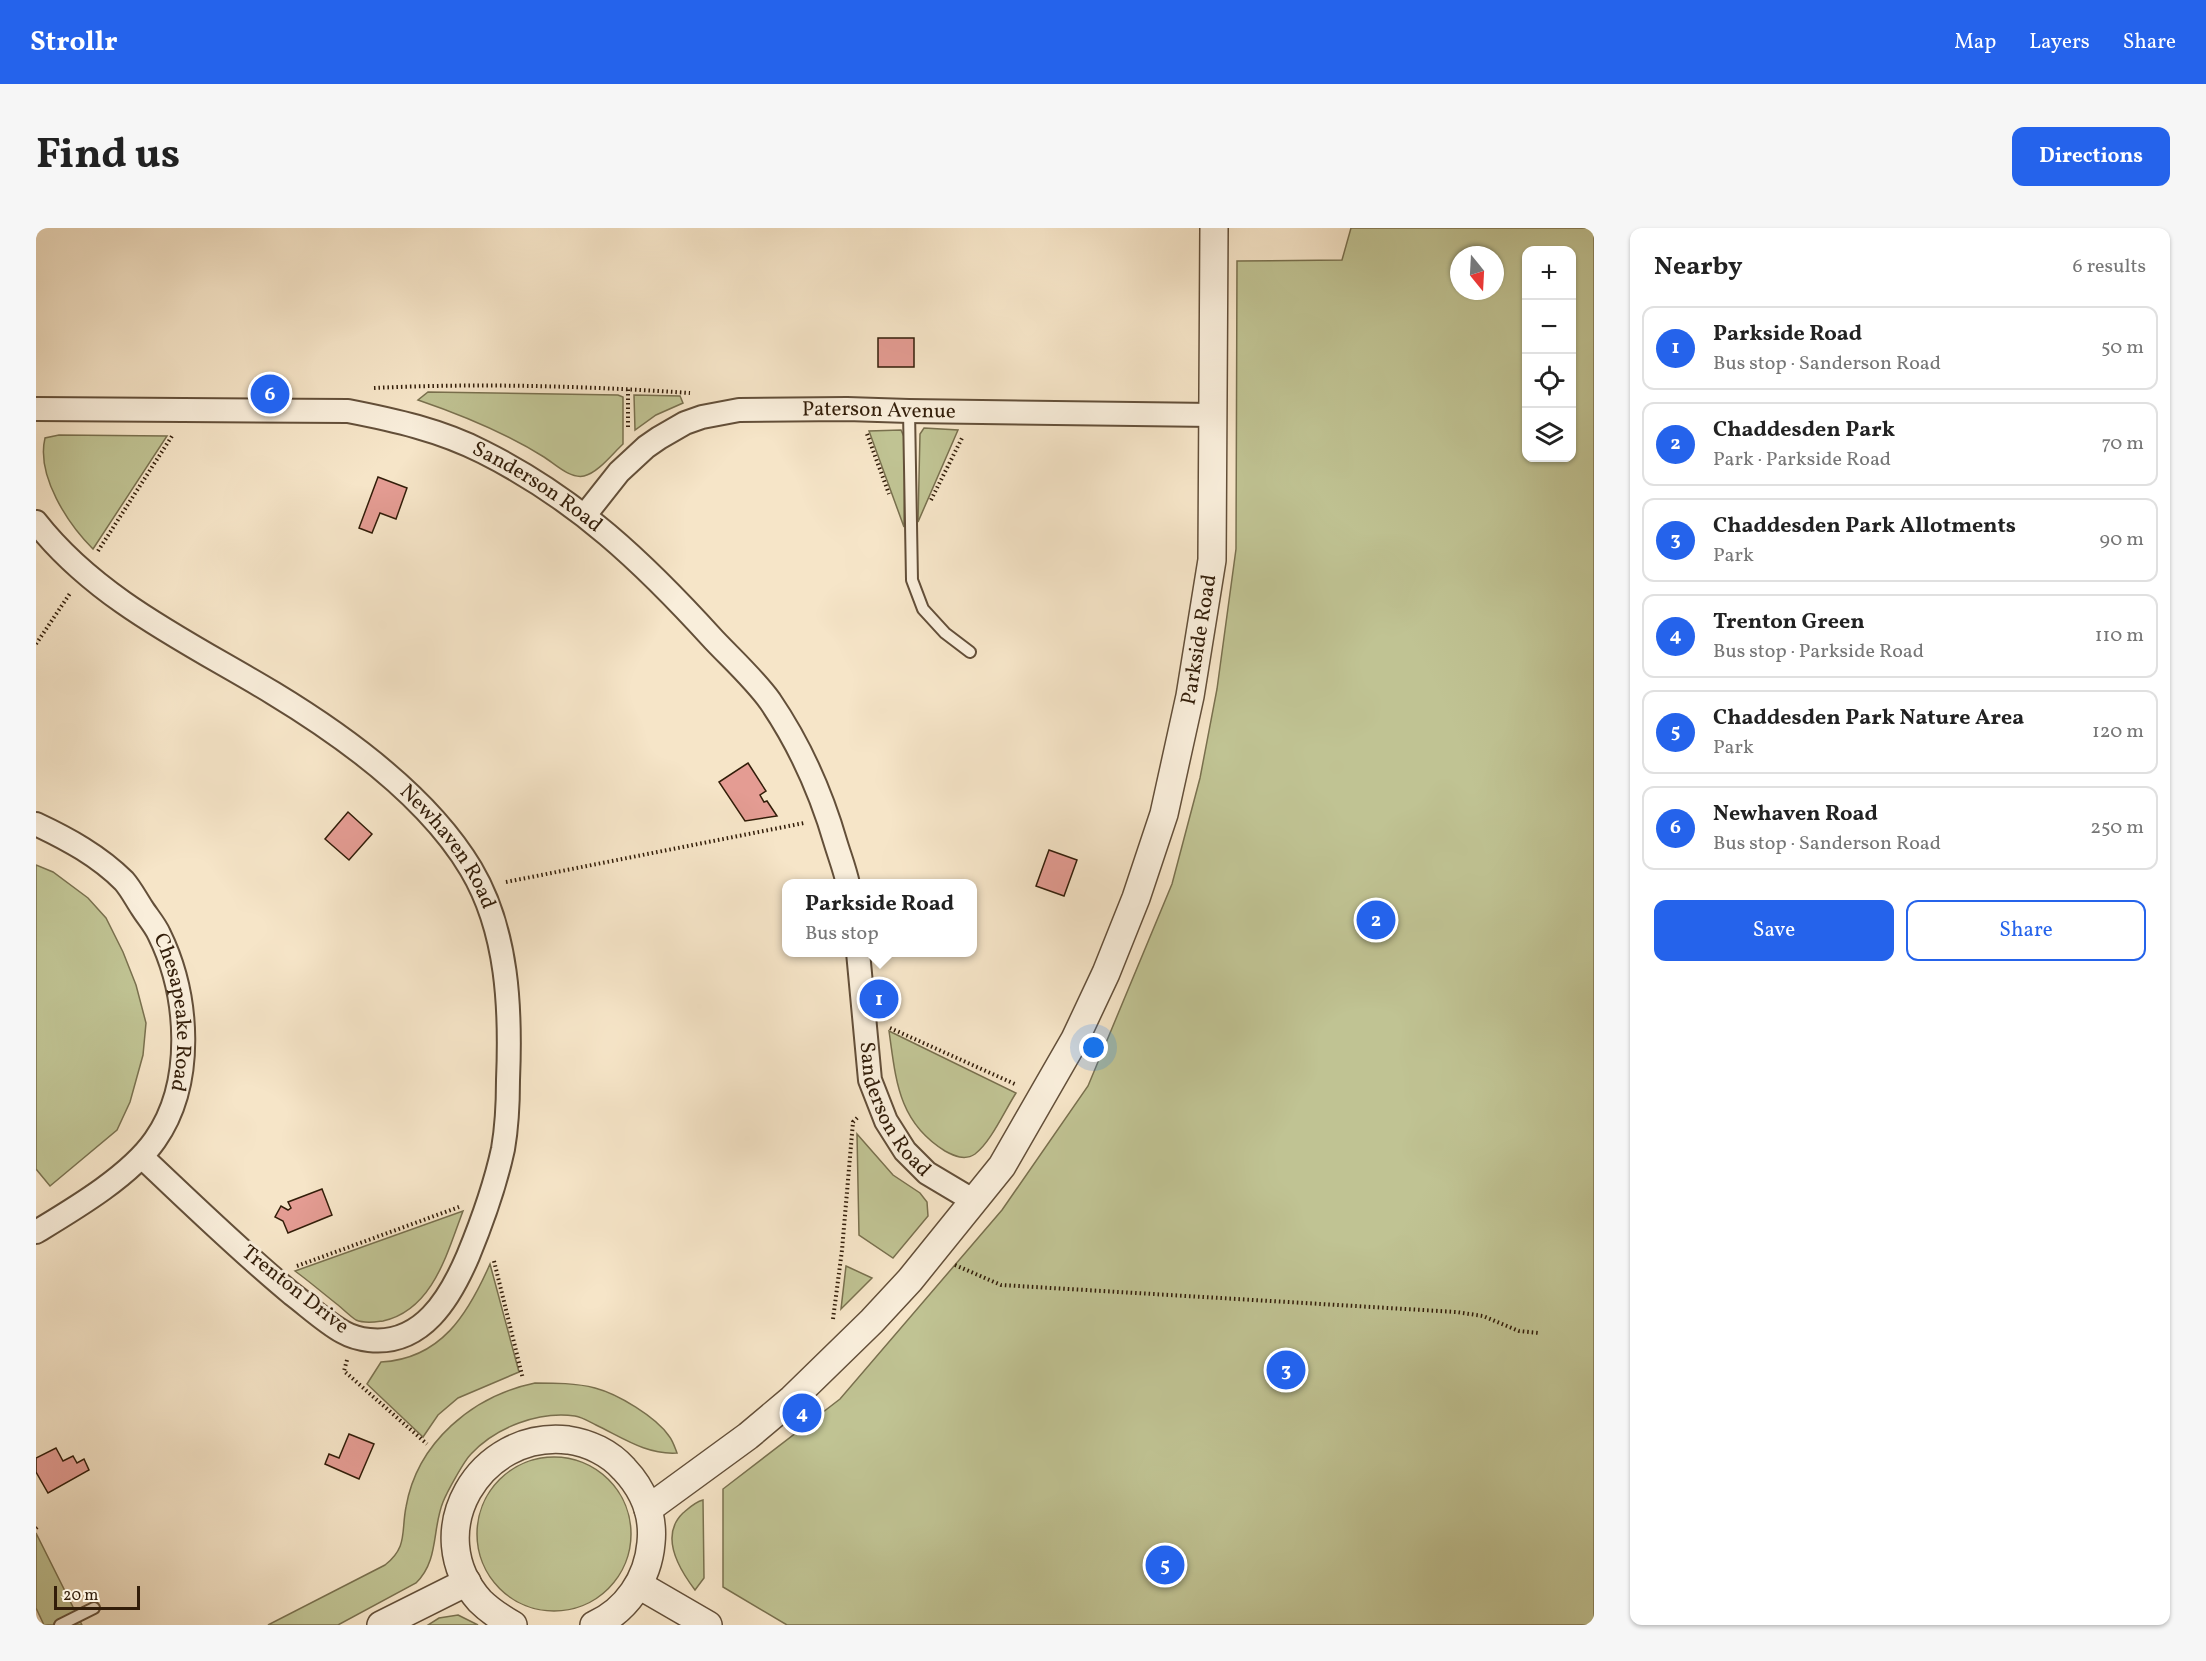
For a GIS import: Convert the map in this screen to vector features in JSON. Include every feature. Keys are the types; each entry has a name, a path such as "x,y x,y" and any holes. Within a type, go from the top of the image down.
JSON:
{"street":[{"name":"Parkside Road","path":"648,1509 748,1436 827,1365 872,1321 934,1251 1002,1166 1076,1039 1106,973 1136,898 1164,814 1190,696 1212,560 1215,228"},
{"name":"Sanderson Road","path":"36,409 348,411 394,419 437,432 482,451 585,515 628,551 671,593 768,699 802,752 817,785 847,879"},
{"name":"Paterson Avenue","path":"585,515 619,472 645,447 685,423 702,417 739,410 858,409 1213,415"},
{"name":"Newhaven Road","path":"36,522 84,572 165,632 274,694 326,728 416,800 442,829 481,886 497,931 507,999 509,1059 503,1145"},
{"name":"Chesapeake Road","path":"36,824 66,839 101,861 125,883 159,933 170,959 177,990 184,1046 172,1109 156,1139 142,1157 107,1185 36,1232"},
{"name":"Sanderson Road","path":"858,957 870,1080 886,1121 905,1151 927,1173 974,1201"},
{"name":"Trenton Drive","path":"142,1157 270,1276 341,1331 372,1340 395,1338 417,1329 442,1306 460,1275 487,1206 503,1145"},
{"path":"513,1625 494,1614 467,1582 458,1552 456,1535 458,1520 464,1498 489,1463 506,1451 528,1442 553,1438 577,1441 600,1450 618,1462 635,1481 648,1509 652,1543 648,1564 639,1585 615,1613 594,1625"},
{"path":"381,1625 467,1582"},
{"path":"639,1585 708,1625"}],"lane":[{"path":"909,411 912,580 923,609 945,633 970,652"},
{"path":"60,1625 94,1608"}],"path":[{"path":"367,388 431,386 628,389 692,393"},
{"path":"36,644 190,409"},
{"path":"858,409 905,536 911,540 975,411"},
{"path":"481,886 829,819"},
{"path":"864,1016 1042,1097"},
{"path":"827,1365 842,1250 853,1122 876,1099"},
{"path":"270,1276 487,1206 523,1379"},
{"path":"934,1251 967,1271 1000,1285 1456,1312 1483,1316 1519,1331 1539,1333"},
{"path":"352,1336 344,1371 427,1444"}],"green space":[{"path":"1351,228 1594,228 1594,1625 787,1625 723,1587 723,1489 840,1399 1002,1210 1088,1086 1172,884 1200,778 1217,689 1236,549 1237,261 1342,260"},
{"path":"428,392 618,395 623,397 623,444 595,471 584,476 573,475 498,432 418,400"},
{"path":"634,395 680,396 683,403 656,415 635,430"},
{"path":"924,428 958,430 918,522 920,434"},
{"path":"901,430 905,439 904,527 869,431"},
{"path":"59,435 167,436 93,549 64,513 45,468 43,453 45,438"},
{"path":"36,865 53,872 88,898 106,918 136,985 146,1023 143,1055 130,1102 117,1130 50,1186 36,1169"},
{"path":"889,1031 1016,1093 992,1134 975,1154 963,1157 952,1155 929,1140 917,1127 908,1113 897,1083"},
{"path":"857,1134 893,1175 920,1193 927,1202 928,1216 893,1258 859,1235"},
{"path":"463,1211 436,1278 414,1305 400,1315 383,1321 356,1320 295,1271"},
{"path":"490,1264 519,1372 458,1398 438,1415 423,1437 367,1384 381,1362 402,1359 420,1352 436,1343 450,1331 472,1300"},
{"path":"846,1266 872,1278 841,1309"},
{"path":"535,1383 580,1385 614,1395 655,1421 670,1438 677,1453 645,1448 575,1416 547,1416 519,1423 481,1444 464,1463 443,1502 432,1555 416,1583 338,1625 268,1625 385,1565 400,1545 412,1484 422,1462 435,1443 469,1411 512,1389"},
{"path":"554,1457 569,1458 584,1463 609,1479 625,1504 630,1519 630,1549 625,1564 609,1589 584,1605 569,1610 554,1611 539,1610 524,1605 499,1589 483,1564 478,1549 477,1534 478,1519 483,1504 499,1479 524,1463 539,1458"},
{"path":"703,1500 704,1578 695,1590 674,1552 672,1532 683,1513 695,1503"},
{"path":"36,1533 82,1625 44,1625 36,1608"},
{"path":"458,1615 478,1625 428,1625 439,1618"}],"building":[{"path":"878,338 914,338 914,367 878,367"},
{"path":"378,477 407,488 396,519 380,513 372,533 359,528"},
{"path":"748,763 766,791 760,795 777,816 745,821 719,782"},
{"path":"348,812 372,834 349,860 325,839"},
{"path":"1049,850 1077,860 1064,896 1036,886"},
{"path":"322,1189 332,1215 288,1233 283,1221 275,1217 281,1206 288,1210 291,1208 288,1202"},
{"path":"349,1434 374,1444 359,1479 325,1464 329,1454 339,1458"},
{"path":"56,1448 63,1461 73,1456 77,1463 84,1459 89,1470 48,1493 36,1472 36,1458"}],"place":[{"name":"Newhaven Road","path":"270,394"},
{"name":"Chaddesden Park","path":"1376,920"},
{"name":"Parkside Road","path":"879,999"},
{"name":"Chaddesden Park Allotments","path":"1286,1370"},
{"name":"Trenton Green","path":"802,1413"},
{"name":"Chaddesden Park Nature Area","path":"1165,1565"}]}
